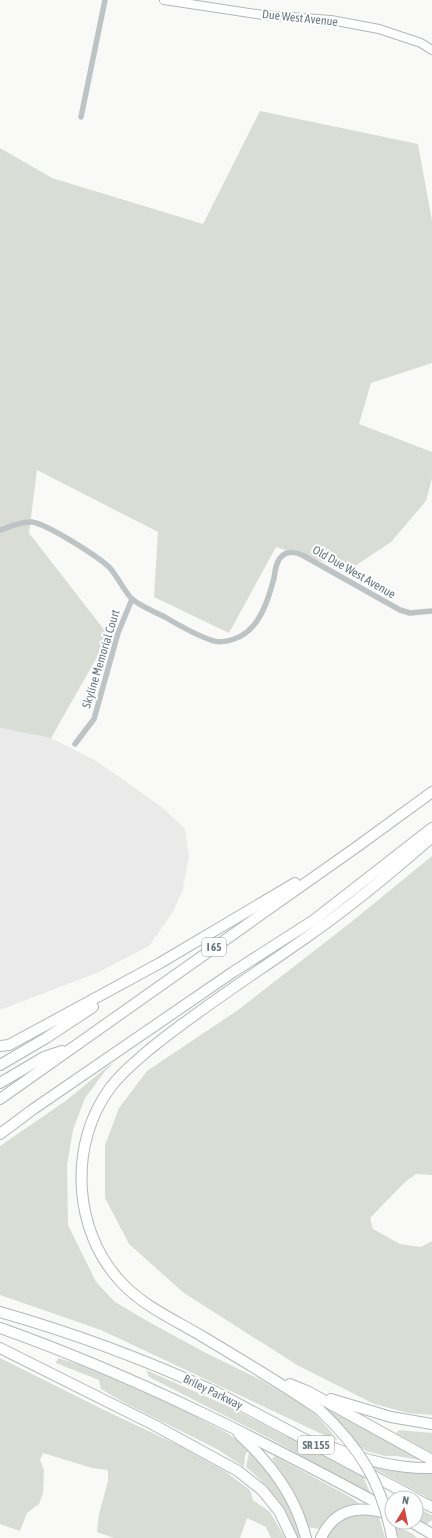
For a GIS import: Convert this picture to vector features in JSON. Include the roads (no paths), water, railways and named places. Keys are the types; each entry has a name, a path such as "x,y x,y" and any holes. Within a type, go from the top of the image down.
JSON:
{"highway":[{"name":"I 65","path":"0,1099 432,792"},
{"name":"I 65","path":"0,1134 32,1110 233,972 314,920 432,828"},
{"path":"392,1538 383,1498 365,1463 340,1429 320,1410 293,1392 153,1308 123,1285 109,1269 90,1233 84,1211 82,1195 83,1158 86,1138 93,1117 101,1100 120,1075 166,1036 351,906 432,837"},
{"path":"0,1046 10,1045 160,963 358,846"},
{"path":"0,1065 46,1038 160,963"},
{"path":"0,1084 44,1057 70,1049"},
{"path":"0,1307 27,1315 38,1322"},
{"name":"Briley Parkway","path":"0,1312 38,1322 118,1350 216,1392 400,1490"},
{"name":"Briley Parkway","path":"0,1329 28,1338 95,1364 228,1425 384,1508"},
{"path":"0,1348 200,1449 238,1471 262,1490 279,1511 292,1538"},
{"path":"255,1368 307,1391 432,1460"},
{"path":"307,1391 367,1411 432,1424"},
{"path":"216,1392 256,1408 319,1443 347,1453 374,1460 413,1467 432,1468"},
{"path":"228,1425 258,1452 276,1472 292,1499 303,1525 306,1538"},
{"path":"321,1538 328,1526 336,1518 346,1512 368,1510 384,1514"}],"main road":[{"name":"Due West Avenue","path":"164,0 268,15 331,20 378,28 422,43 432,50"}],"street":[{"path":"81,117 105,0"},
{"name":"Old Due West Avenue","path":"0,530 31,522 46,527 96,556 110,568 132,599 194,633 215,642 227,642 238,638 248,632 254,625 263,611 278,562 282,555 289,552 304,556 400,610 410,613 432,611"},
{"name":"Skyline Memorial Court","path":"75,744 94,719 118,633 132,599"}]}
